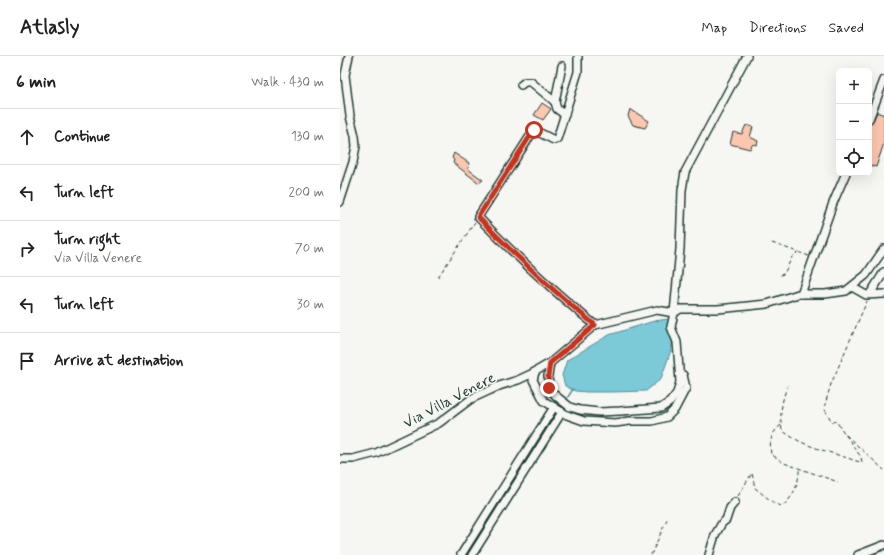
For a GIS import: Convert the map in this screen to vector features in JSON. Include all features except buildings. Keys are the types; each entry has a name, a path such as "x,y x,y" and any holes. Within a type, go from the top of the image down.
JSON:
{"street":[{"path":"340,202 353,162 356,146 346,92 345,75 349,56"},
{"path":"578,56 578,72 557,139 554,140 534,130 478,217 537,274 595,325"},
{"path":"550,363 548,376 549,388 556,396 570,407 599,412 661,408 670,402 677,393 680,382 677,342 671,327 674,313 680,249 682,190 685,172 747,56"},
{"path":"562,66 555,102 557,109 565,115"},
{"path":"872,111 884,80"},
{"path":"521,85 525,82 531,82 555,102"},
{"path":"801,294 833,204 845,176"},
{"name":"Via Villa Venere","path":"340,459 353,459 376,453 439,423 471,399 499,386 518,380 550,363 595,325 657,310 674,313 680,309 718,309 767,304 801,294 825,294 846,291 866,275 884,249"},
{"path":"868,294 884,272"},
{"path":"852,286 868,294 884,294"},
{"path":"535,372 533,380 544,401 577,419 594,422 615,423 652,421 667,417 675,409 686,388 678,356"},
{"path":"461,555 558,410"},
{"path":"472,555 558,410"},
{"path":"709,555 715,535 722,523 726,520 730,508 735,502"},
{"path":"862,555 884,545"}],"path":[{"path":"438,277 478,217"},
{"path":"772,244 813,258"},
{"path":"780,275 784,274 792,257 798,253"},
{"path":"788,385 783,400 782,430 810,446 862,462 861,457 836,421 832,422 824,408 831,384 867,300 868,294"},
{"path":"781,425 772,434 770,446 771,454 784,464 800,468 838,482"},
{"path":"844,433 884,470"},
{"path":"735,502 752,473 755,488 775,504 782,506 788,500 798,481 800,476 800,468"},
{"path":"651,555 668,517"}],"water":[{"path":"668,319 674,333 671,350 661,379 646,391 587,392 575,391 565,386 562,375 567,360 609,335 654,321"}],"waterway":[{"path":"566,400 573,389"},
{"path":"467,555 537,445"},
{"path":"870,555 884,550"}],"route":[{"path":"534,130 478,217 537,274 595,325 550,363 548,376 549,388"}]}
